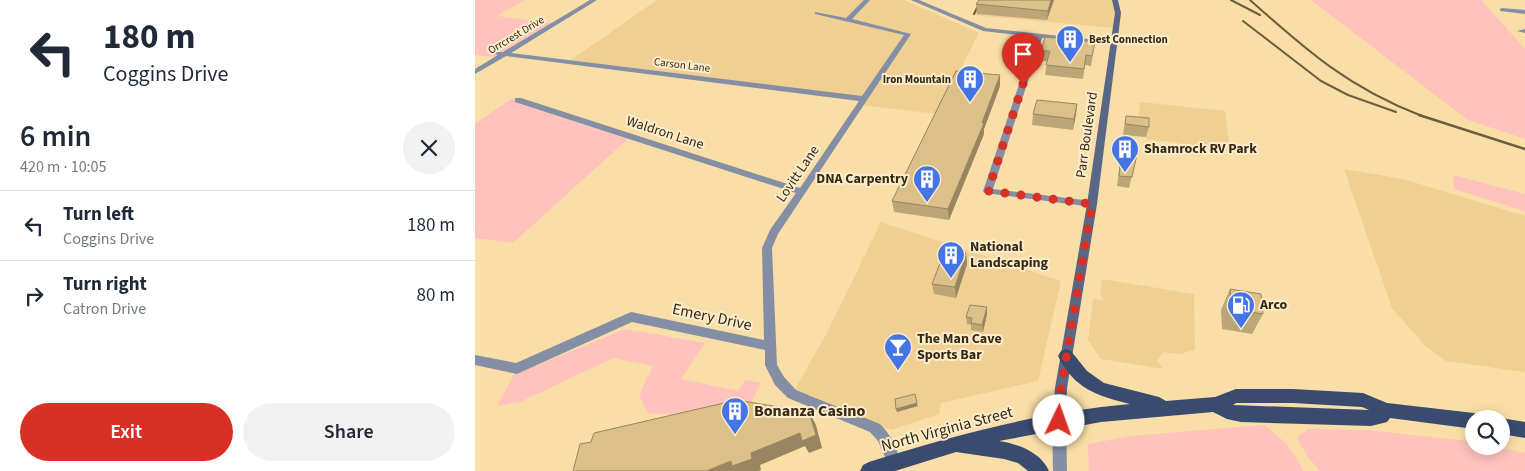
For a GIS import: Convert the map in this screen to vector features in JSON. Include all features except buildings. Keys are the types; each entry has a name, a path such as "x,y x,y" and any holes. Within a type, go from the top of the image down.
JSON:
{"main road":[{"name":"Parr Boulevard","path":"1059,421 1061,388 1092,204 1118,13 1115,0"},
{"path":"1066,356 1082,376 1100,389 1171,407"},
{"name":"North Virginia Street","path":"869,471 954,445 1021,428 1101,414 1171,407 1215,404 1227,411 1241,414 1371,418 1381,417 1387,410 1465,420"},
{"path":"1510,428 1525,430"},
{"path":"954,445 1006,451 1028,459 1041,471"}],"street":[{"name":"Orrcrest Drive","path":"475,72 593,0"},
{"path":"817,13 849,20 867,0"},
{"path":"914,0 985,30 1114,43"},
{"path":"1502,10 1525,12"},
{"name":"Lovitt Lane","path":"770,346 767,248 774,233 908,34 849,20"},
{"path":"1039,36 988,191 1092,204"},
{"name":"Carson Lane","path":"496,53 864,99"},
{"name":"Waldron Lane","path":"518,100 803,192"},
{"name":"Emery Drive","path":"475,360 517,369 631,317 770,346"},
{"path":"770,346 771,365 775,376 782,384 800,398 875,428 883,436 895,463"},
{"path":"1059,421 1060,471"}],"shaded area":[{"path":"475,0 524,0 497,16 552,23 495,57 475,55"},
{"path":"657,0 904,0 979,33 938,114 860,105 864,100 568,62"},
{"path":"980,0 1115,0 1116,28 972,15"},
{"path":"1311,0 1481,0 1525,49 1525,139 1468,120"},
{"path":"511,99 630,137 513,243 475,238 475,124"},
{"path":"1140,102 1225,111 1230,150 1146,139 1147,129 1138,128"},
{"path":"1344,169 1403,179 1525,216 1525,372 1446,361 1425,346 1392,308"},
{"path":"1453,175 1525,194 1525,211 1454,189"},
{"path":"881,222 1061,281 1038,381 941,403 939,414 891,430 811,395 792,394 827,333"},
{"path":"1102,279 1194,294 1195,350 1179,354 1163,352 1157,361 1163,369 1101,359 1088,340 1093,299 1103,300 1100,292"},
{"path":"625,329 705,343 681,379 738,391 745,380 761,383 750,405 707,418 648,413 639,395 653,366 613,358 520,402 497,406 514,375"},
{"path":"1264,425 1287,445 1303,471 1089,471 1088,444 1131,436"},
{"path":"1308,429 1367,430 1465,441 1465,455 1510,455 1510,450 1525,453 1525,471 1320,471 1308,457 1297,438"}],"railway":[{"path":"974,14 981,0"},
{"path":"1231,0 1260,15"},
{"path":"1250,0 1330,67 1372,93 1422,116"},
{"path":"1243,21 1321,81 1348,95 1396,112"},
{"path":"1422,116 1525,149"}],"place":[{"name":"Best Connection","path":"1070,63"},
{"name":"Iron Mountain","path":"970,103"},
{"name":"Shamrock RV Park","path":"1125,173"},
{"name":"DNA Carpentry","path":"927,203"},
{"name":"National Landscaping","path":"951,279"},
{"name":"Arco","path":"1241,329"},
{"name":"The Man Cave Sports Bar","path":"898,371"},
{"name":"Bonanza Casino","path":"735,435"}],"route":[{"path":"1023,84 988,191 1092,204 1061,388 1059,421"}]}
